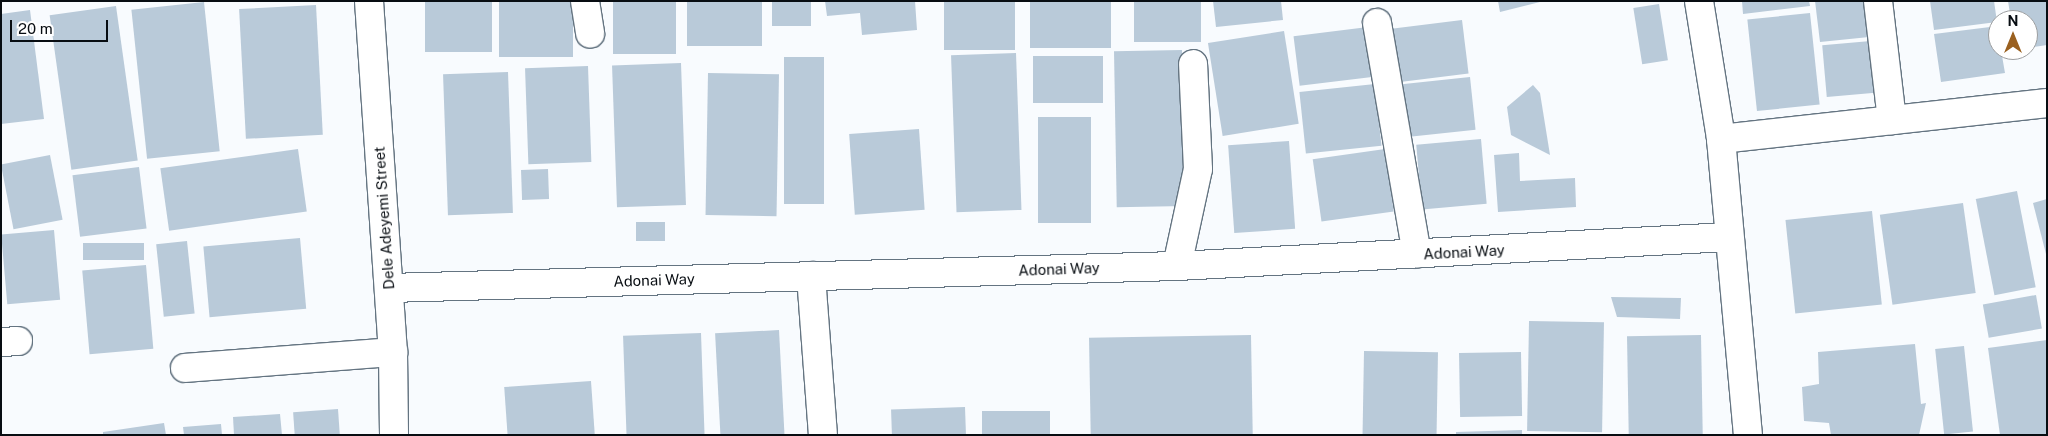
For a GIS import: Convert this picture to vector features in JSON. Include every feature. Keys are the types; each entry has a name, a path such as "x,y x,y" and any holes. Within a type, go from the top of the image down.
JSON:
{"street":[{"name":"Dele Adeyemi Street","path":"369,1 394,352 394,435"},
{"path":"585,1 590,34"},
{"path":"1699,1 1721,138 1748,435"},
{"path":"1878,1 1892,120"},
{"path":"1377,23 1417,254"},
{"path":"1177,266 1198,169 1193,64"},
{"path":"1721,138 2047,103"},
{"name":"Adonai Way","path":"389,288 1177,266 1729,237"},
{"path":"811,276 823,435"},
{"path":"185,368 394,352"}],"building":[{"path":"425,1 492,1 492,52 425,52"},
{"path":"499,1 573,1 573,57 499,57"},
{"path":"613,1 676,1 676,54 613,54"},
{"path":"687,1 762,1 762,46 687,46"},
{"path":"772,1 811,1 811,26 772,26"},
{"path":"825,1 915,1 917,30 862,35 860,13 827,16"},
{"path":"944,1 1015,1 1015,50 944,50"},
{"path":"1030,1 1111,1 1111,48 1030,48"},
{"path":"1134,1 1201,1 1201,42 1134,42"},
{"path":"1213,1 1281,1 1283,20 1216,27"},
{"path":"1498,1 1539,1 1540,2 1500,12"},
{"path":"1742,1 1809,1 1810,6 1743,14"},
{"path":"1815,1 1875,1 1879,36 1820,42"},
{"path":"1930,1 1994,1 1995,10 1988,10 1988,23 1934,30"},
{"path":"2008,1 2047,1 2047,45 2038,46 2038,10 2009,10"},
{"path":"204,2 220,151 147,159 131,10"},
{"path":"1659,4 1668,60 1642,64 1633,8"},
{"path":"316,5 323,135 246,139 239,9"},
{"path":"116,6 138,160 71,170 50,15"},
{"path":"30,10 44,119 1,124 1,14"},
{"path":"1810,13 1820,104 1757,111 1747,20"},
{"path":"1462,20 1469,74 1396,82 1390,29"},
{"path":"1368,27 1374,77 1300,86 1294,36"},
{"path":"1988,27 1988,60 2003,60 2005,73 1941,82 1934,34"},
{"path":"1284,31 1299,124 1223,136 1208,43"},
{"path":"1882,40 1887,92 1827,97 1822,45"},
{"path":"1182,50 1185,206 1117,207 1114,51"},
{"path":"1016,53 1021,210 957,212 951,55"},
{"path":"1033,56 1103,56 1103,103 1033,103"},
{"path":"784,57 824,57 824,204 784,204"},
{"path":"681,63 686,205 617,207 612,65"},
{"path":"588,66 591,162 528,164 525,68"},
{"path":"508,72 513,213 448,215 443,74"},
{"path":"708,73 779,74 777,216 706,215"},
{"path":"1470,77 1476,130 1405,137 1399,84"},
{"path":"1375,84 1381,146 1306,154 1299,92"},
{"path":"1533,85 1540,93 1550,155 1511,135 1507,107"},
{"path":"1038,117 1091,117 1091,223 1038,223"},
{"path":"919,129 925,210 855,215 849,134"},
{"path":"1481,139 1487,204 1422,209 1416,145"},
{"path":"1289,141 1295,229 1234,233 1228,145"},
{"path":"298,149 307,211 169,231 160,168"},
{"path":"1385,149 1394,211 1321,222 1313,159"},
{"path":"1519,153 1520,181 1575,178 1576,207 1498,212 1494,155"},
{"path":"50,155 63,220 14,229 1,165"},
{"path":"139,167 147,229 80,237 72,175"},
{"path":"548,169 549,199 522,200 521,170"},
{"path":"2017,191 2036,287 1994,295 1976,199"},
{"path":"2047,199 2047,254 2046,254 2033,203"},
{"path":"1963,203 1976,293 1892,305 1880,215"},
{"path":"1872,211 1882,304 1795,314 1785,220"},
{"path":"636,222 665,222 665,241 636,241"},
{"path":"54,230 60,300 7,304 1,235"},
{"path":"300,238 306,309 210,317 203,246"},
{"path":"187,241 195,314 164,317 156,244"},
{"path":"83,243 144,243 144,260 83,260"},
{"path":"146,265 153,349 90,354 82,271"},
{"path":"2036,295 2042,328 1989,338 1983,304"},
{"path":"1611,297 1681,298 1680,319 1617,317"},
{"path":"1529,321 1604,322 1602,432 1527,431"},
{"path":"779,330 784,435 720,435 715,333"},
{"path":"701,333 705,435 627,435 623,336"},
{"path":"1251,335 1253,435 1091,435 1089,338"},
{"path":"1701,335 1703,435 1629,435 1627,336"},
{"path":"2047,340 2047,435 2000,435 1988,348"},
{"path":"1915,344 1921,404 1926,403 1919,435 1831,435 1829,423 1804,421 1802,387 1819,384 1818,352"},
{"path":"1964,346 1973,432 1944,435 1935,349"},
{"path":"1364,351 1438,352 1437,435 1363,435"},
{"path":"1521,352 1522,416 1460,417 1459,353"},
{"path":"591,381 595,435 508,435 504,387"},
{"path":"965,407 966,435 892,435 891,410"},
{"path":"338,409 340,435 295,435 293,412"},
{"path":"982,411 1050,411 1050,435 982,435"},
{"path":"280,414 282,435 234,435 233,417"},
{"path":"164,423 166,435 103,435 103,432"},
{"path":"221,424 222,435 184,435 183,427"},
{"path":"1522,430 1522,435 1456,435 1456,432"}]}
